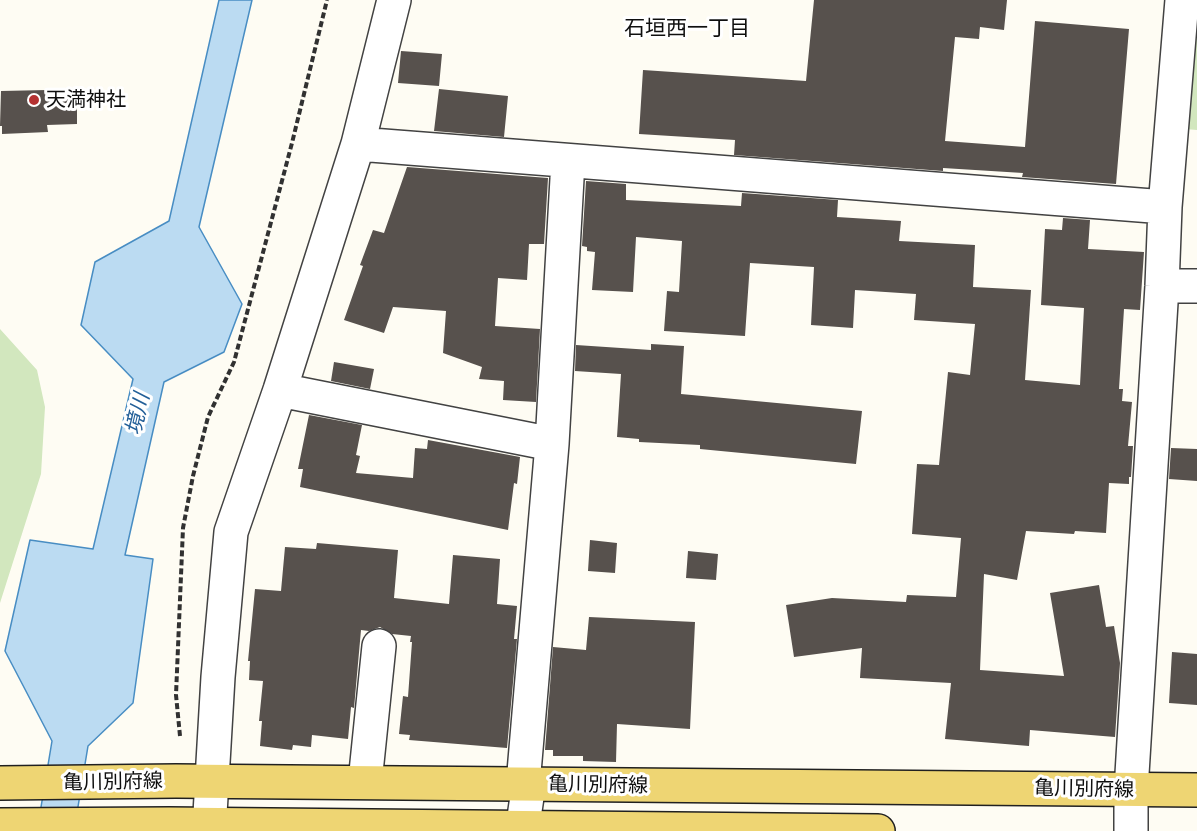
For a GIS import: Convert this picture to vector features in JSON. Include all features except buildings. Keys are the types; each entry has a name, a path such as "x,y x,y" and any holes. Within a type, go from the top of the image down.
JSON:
{"main road":[{"name":"亀川別府線","path":"0,783 212,781 1197,790"},
{"path":"0,825 170,824 209,828 878,831"}],"street":[{"path":"209,828 231,532 280,390 358,144 394,0"},
{"path":"1131,831 1131,789 1165,207 1182,0"},
{"path":"358,144 1165,207"},
{"path":"522,829 527,797 523,784 552,444 568,161"},
{"path":"1162,286 1197,286"},
{"path":"280,390 552,444"},
{"path":"364,782 379,646"}],"path":[{"path":"182,747 176,695 183,528 193,476 208,417 234,362 327,0"}],"green space":[{"path":"1197,0 1197,130 1185,129"},
{"path":"0,329 37,370 45,407 41,474 0,603"}],"water":[{"name":"境川","path":"219,0 252,0 199,227 242,304 224,352 164,382 125,555 153,559 133,703 88,746 74,831 37,831 52,741 5,651 30,540 93,549 133,379 81,325 95,262 169,221"}],"place":[{"name":"天満神社","path":"34,100"}],"district":[{"name":"石垣西一丁目","path":"687,29"}]}
